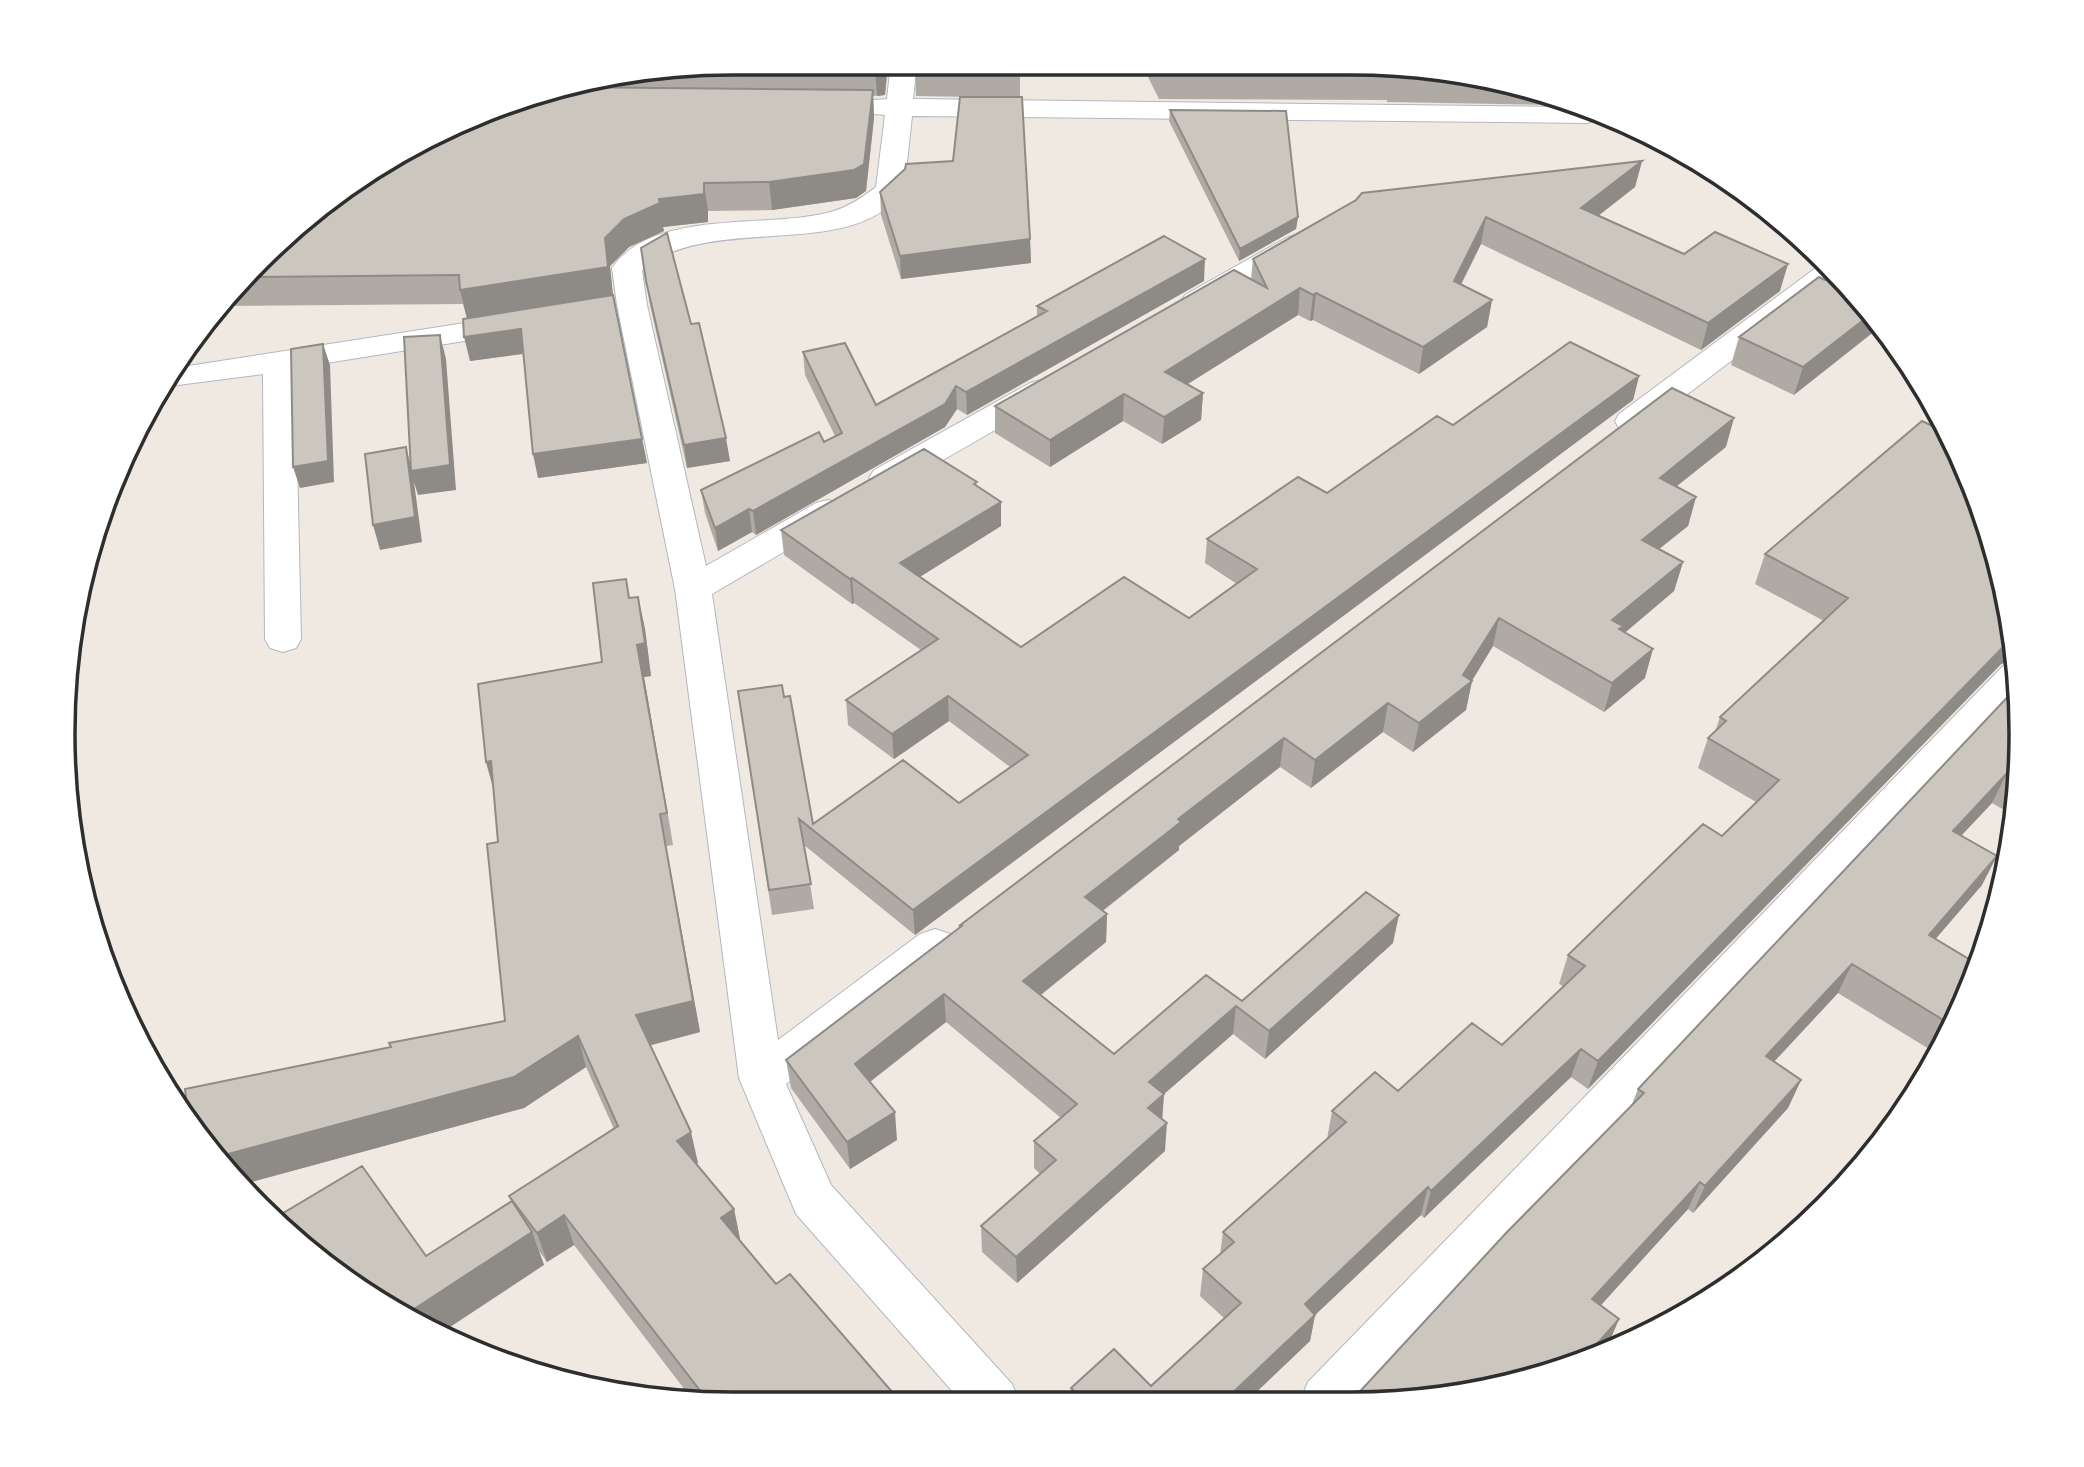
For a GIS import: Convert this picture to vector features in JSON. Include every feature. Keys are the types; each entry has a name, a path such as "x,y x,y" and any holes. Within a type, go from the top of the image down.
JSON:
{"street":[{"path":"902,75 890,190 869,208 834,220 669,240 639,253 627,268 618,308 662,437 693,589 761,1078 813,1199 986,1392"},
{"path":"843,106 1578,116"},
{"path":"1173,314 1317,232"},
{"path":"1607,439 1823,276"},
{"path":"180,377 550,318"},
{"path":"279,362 283,639"},
{"path":"693,589 1065,376"},
{"path":"1333,1392 2007,685"},
{"path":"761,1078 961,927"}],"building":[{"path":"608,87 873,90 864,164 854,170 769,182 704,183 704,194 659,199 660,203 624,219 605,238 608,267 460,290 459,275 260,277 333,211 404,163 482,125 522,110"},
{"path":"960,97 1022,97 1030,239 900,256 880,192 905,169 906,164 953,161"},
{"path":"1170,110 1286,111 1298,217 1240,249"},
{"path":"1642,161 1581,208 1684,254 1715,232 1788,264 1708,323 1486,217 1454,281 1492,300 1423,347 1316,293 1313,295 1300,288 1165,372 1203,393 1164,417 1124,394 1050,440 995,406 1234,270 1267,288 1253,259 1356,200 1362,193"},
{"path":"667,233 691,324 699,323 726,438 684,445 646,281 641,248"},
{"path":"1164,236 1205,259 966,392 956,386 945,404 753,511 749,509 715,528 701,490 819,432 824,442 842,433 803,352 845,343 876,405 1047,311 1037,306"},
{"path":"1819,277 1825,280 1863,320 1803,367 1739,337"},
{"path":"613,295 642,439 533,454 521,329 464,337 463,319"},
{"path":"440,335 450,465 411,471 404,337"},
{"path":"1570,342 1639,376 913,910 799,819 811,884 769,890 738,691 782,685 784,697 790,696 813,824 903,760 959,803 1028,755 948,696 892,734 846,700 938,639 781,530 924,449 977,482 974,484 1001,502 900,563 1021,647 1124,577 1189,618 1257,569 1207,539 1298,477 1327,493 1437,416 1453,425"},
{"path":"323,344 328,461 293,467 291,349"},
{"path":"1672,388 1734,418 1660,478 1696,497 1642,540 1683,562 1612,620 1623,626 1619,629 1653,649 1612,683 1499,618 1463,675 1472,681 1419,723 1388,703 1315,760 1284,738 1178,819 1181,822 1085,897 1107,914 1023,981 1114,1054 1206,975 1242,1001 1366,892 1399,915 1269,1031 1236,1006 1149,1082 1164,1094 1148,1108 1167,1123 1016,1257 981,1226 1056,1160 1034,1141 1077,1104 944,994 855,1064 895,1112 847,1142 786,1060 963,925 959,926"},
{"path":"1922,421 1933,426 1941,442 1974,522 1996,605 2003,647 1598,1061 1581,1049 1431,1191 1428,1187 1305,1304 1315,1315 1233,1392 1075,1392 1071,1388 1114,1349 1151,1386 1241,1303 1203,1269 1234,1242 1223,1232 1346,1122 1332,1111 1375,1072 1398,1091 1472,1023 1502,1045 1585,966 1568,955 1703,824 1722,836 1779,780 1708,738 1726,721 1720,717 1848,598 1765,554"},
{"path":"406,447 415,517 373,525 365,454"},
{"path":"626,579 629,598 638,597 645,643 637,645 667,813 660,814 693,1001 636,1015 691,1132 677,1141 734,1209 721,1218 776,1284 790,1274 892,1392 700,1390 564,1215 537,1233 509,1196 618,1126 578,1036 514,1077 228,1154 186,1099 185,1089 391,1047 389,1043 505,1021 487,844 498,842 491,761 486,762 478,684 602,662 593,583"},
{"path":"2007,697 2007,773 1953,831 1997,856 1929,935 1969,959 1943,1020 1852,964 1766,1056 1801,1080 1705,1186 1700,1182 1592,1299 1619,1319 1597,1344 1562,1357 1479,1379 1436,1386 1360,1392 1507,1232 1644,1093 1638,1089"},
{"path":"362,1166 426,1256 512,1201 532,1232 414,1309 333,1256 283,1213"}]}
